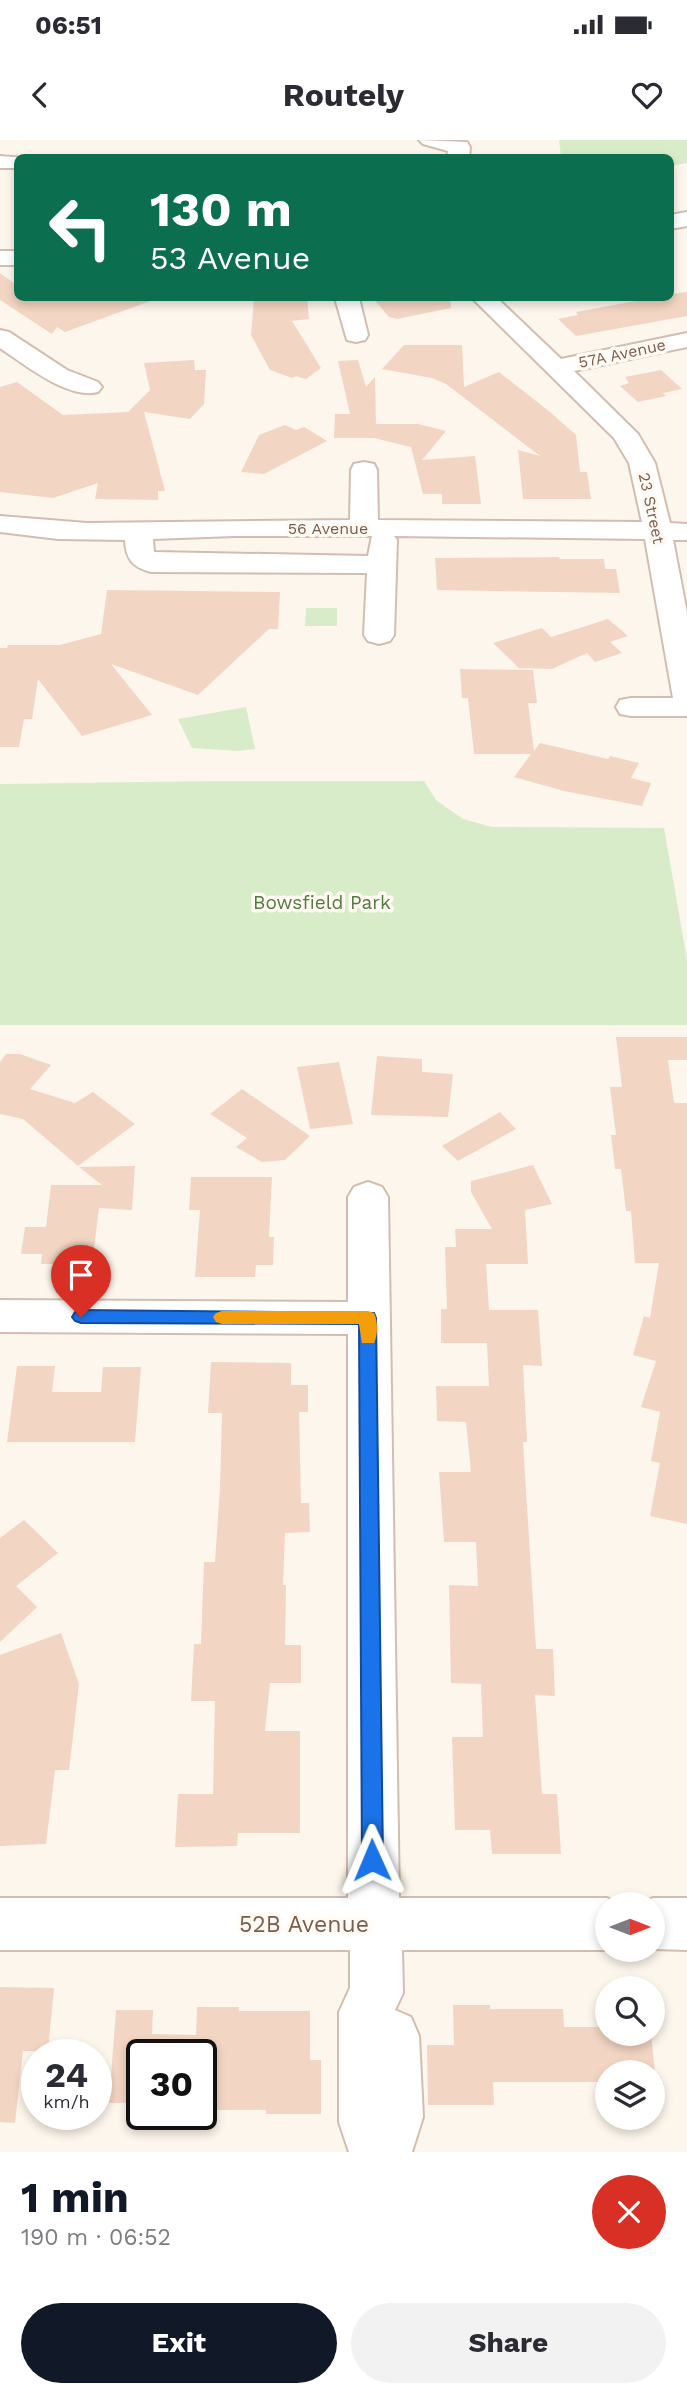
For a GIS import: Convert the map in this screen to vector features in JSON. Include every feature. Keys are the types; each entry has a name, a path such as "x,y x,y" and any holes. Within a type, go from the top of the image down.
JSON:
{"street":[{"path":"413,154 430,140 459,146 458,154"},
{"path":"348,301 356,335"},
{"name":"23 Street","path":"487,301 625,434 634,447 642,463 657,531 687,696"},
{"path":"0,337 58,375 89,387"},
{"name":"57A Avenue","path":"557,367 687,340"},
{"path":"364,470 382,565 379,635"},
{"name":"56 Avenue","path":"0,524 38,529 373,528 687,532"},
{"path":"138,530 139,556 151,563 382,565"},
{"path":"631,707 687,707"},
{"path":"368,1197 372,1860 376,1993 366,2012 367,2122 377,2152"},
{"path":"0,1316 368,1318"},
{"name":"52B Avenue","path":"0,1924 595,1924"},
{"path":"665,1924 687,1924"},
{"path":"376,1993 391,2017 395,2117 384,2152"}],"green space":[{"path":"559,140 687,140 687,163 674,165 674,154 561,154"},
{"path":"306,608 337,608 337,626 305,626"},
{"path":"246,707 255,749 238,751 192,748 178,719"},
{"name":"Bowsfield Park","path":"424,781 436,800 463,819 492,827 664,828 687,959 687,1025 0,1025 0,784"}],"building":[{"path":"0,273 14,283 14,301 150,301 65,332 57,327 52,334 0,300"},
{"path":"687,292 687,316 576,336 558,319 578,315 576,312 636,301 674,301 674,294"},
{"path":"254,301 307,301 309,319 292,321 321,368 306,379 296,376 292,378 270,370 251,335"},
{"path":"376,301 450,301 451,308 397,319 389,317"},
{"path":"404,345 462,345 464,387 499,372 550,412 576,435 580,472 587,472 591,499 523,499 518,450 540,456 446,384 432,378 382,369"},
{"path":"194,360 195,370 206,370 204,404 190,419 144,412 165,491 158,491 158,500 95,499 98,483 53,498 0,492 0,387 17,382 63,415 128,412 150,390 144,363"},
{"path":"358,360 366,387 375,377 376,424 418,424 446,431 422,460 475,456 481,504 442,504 442,494 423,494 411,447 374,438 334,438 335,414 350,414 338,361"},
{"path":"661,370 682,389 663,393 666,396 638,402 620,386 629,383 625,377"},
{"path":"285,425 296,430 304,427 327,441 264,474 241,472 259,435"},
{"path":"435,558 604,559 605,569 616,569 620,593 437,590"},
{"path":"107,590 280,592 278,629 269,629 198,695 111,664 152,715 82,736 38,679 32,719 24,719 19,747 0,747 0,648 7,648 8,645 60,645 101,634"},
{"path":"608,619 628,636 610,642 622,653 595,662 587,653 552,669 519,668 493,643 542,628 551,637"},
{"path":"460,669 533,670 537,703 528,703 534,751 540,743 608,759 610,756 639,763 631,778 651,783 642,806 564,791 514,777 531,754 474,754 468,698 462,698"},
{"path":"616,1037 687,1037 687,1060 668,1060 674,1103 687,1103 687,1524 650,1516 660,1463 651,1461 660,1412 641,1407 656,1361 633,1355 644,1316 650,1318 659,1263 635,1263 631,1211 626,1211 621,1169 615,1169 611,1135 616,1135 610,1087 622,1087"},
{"path":"6,1054 20,1054 51,1065 30,1089 75,1103 93,1092 135,1124 78,1166 23,1119 0,1114 0,1062"},
{"path":"377,1056 422,1059 422,1072 453,1074 448,1117 371,1115"},
{"path":"339,1062 353,1124 310,1129 297,1067"},
{"path":"242,1089 310,1136 285,1160 262,1162 236,1147 247,1138 210,1114"},
{"path":"500,1112 516,1129 458,1161 442,1146"},
{"path":"533,1165 552,1204 525,1210 528,1264 486,1264 489,1310 538,1310 542,1366 523,1365 527,1442 523,1442 536,1649 553,1649 555,1696 535,1695 542,1794 557,1794 561,1854 492,1854 490,1830 455,1830 452,1737 483,1737 481,1684 451,1683 449,1585 478,1586 476,1542 444,1542 439,1472 471,1472 466,1422 437,1421 436,1386 489,1386 487,1343 441,1343 441,1309 447,1309 445,1247 456,1247 455,1229 492,1229 471,1192 471,1181"},
{"path":"135,1166 132,1210 99,1208 92,1264 41,1264 42,1254 21,1254 25,1227 46,1227 51,1185 102,1185 79,1167"},
{"path":"191,1177 272,1177 269,1237 274,1237 273,1265 256,1265 255,1277 195,1277 200,1210 189,1210"},
{"path":"211,1362 291,1363 291,1385 308,1385 308,1412 299,1412 301,1503 309,1503 310,1532 285,1533 283,1585 286,1585 285,1645 301,1645 301,1683 270,1683 265,1731 300,1731 300,1833 238,1833 237,1846 175,1847 178,1794 213,1794 215,1701 191,1701 194,1644 201,1644 204,1562 215,1562 220,1487 222,1413 208,1413"},
{"path":"17,1366 55,1366 52,1392 101,1392 103,1367 141,1367 135,1442 7,1442"},
{"path":"24,1520 58,1553 16,1586 37,1607 0,1642 0,1538"},
{"path":"61,1633 79,1684 69,1770 55,1770 46,1844 0,1846 0,1655"},
{"path":"0,1987 54,1988 49,2039 21,2039 21,2069 15,2123 0,2122"},
{"path":"453,2005 490,2005 490,2009 563,2009 564,2027 595,2027 595,2046 652,2046 654,2060 595,2060 595,2082 493,2082 494,2105 428,2105 427,2045 454,2045"},
{"path":"197,2007 239,2007 239,2011 310,2011 310,2060 321,2060 321,2114 266,2114 266,2110 217,2110 217,2039 126,2039 126,2103 112,2103 116,2010 153,2010 152,2034 196,2035"}],"slow traffic":[{"path":"222,1317 368,1318 368,1338"}],"route":[{"path":"81,1317 368,1318 372,1860"}]}
